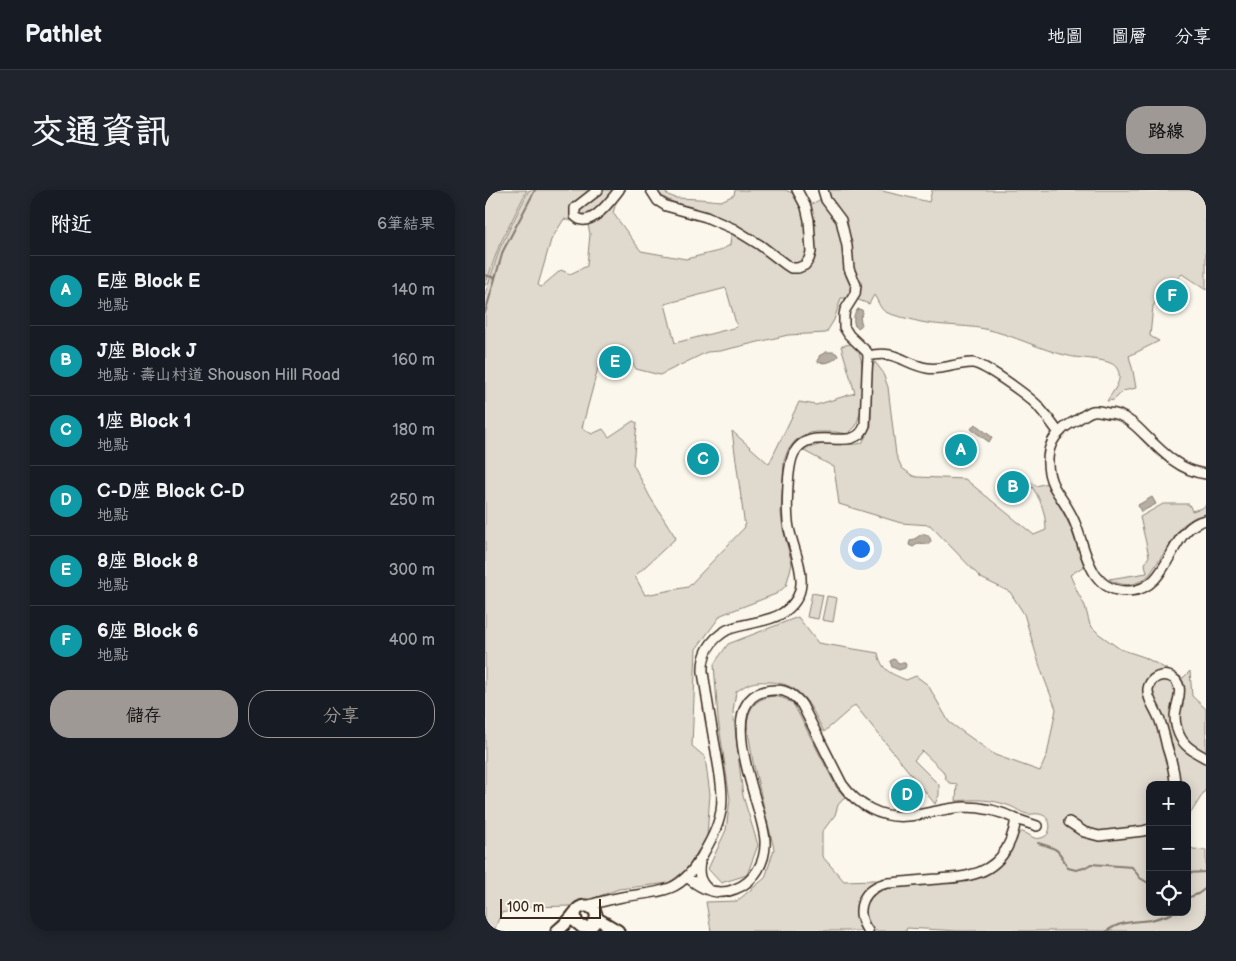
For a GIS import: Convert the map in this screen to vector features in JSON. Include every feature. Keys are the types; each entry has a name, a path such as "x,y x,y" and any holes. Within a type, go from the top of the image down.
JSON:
{"main road":[{"path":"557,931 580,910 593,908 595,912 590,924"},
{"path":"580,910 575,918 582,927 590,924 618,931"},
{"path":"590,924 605,931"}],"street":[{"path":"598,190 575,208 575,213 579,219 585,220 596,215 619,190"},
{"path":"651,190 658,201 665,206 706,217 734,229 760,245 788,267 800,268 805,265 811,252 809,220 806,207 797,190"},
{"path":"580,910 620,898 665,890 676,886 696,866 715,832 722,802 721,783 703,672 705,653 721,633 733,627 777,616 794,602 801,586 802,574 787,513 791,458 796,450 807,441 817,438 850,439 857,437 862,432 866,421 869,356 844,327 845,310 855,294 855,285 849,269 847,246 841,220 827,200 823,190"},
{"path":"869,356 890,354 929,369 941,369 967,363 980,365 989,369 1032,400 1043,411 1059,433"},
{"path":"1206,474 1192,471 1182,466 1159,448 1132,422 1119,415 1101,411 1092,411 1069,425 1052,441 1049,451 1048,464 1054,487 1069,509 1091,568 1097,578 1106,586 1128,591 1139,589 1149,584 1165,565 1188,528 1195,523 1206,520"},
{"path":"1175,781 1174,769 1160,721 1148,694 1149,686 1153,679 1164,675 1172,678 1177,683 1179,690 1175,716 1177,728 1182,740 1188,747 1206,758"},
{"path":"687,877 701,888 712,892 728,892 744,885 755,874 763,859 765,846 764,832 747,769 741,720 743,710 749,702 757,695 766,691 781,690 791,694 799,701 842,784 851,796 869,809 884,814 908,816 954,808 973,807 991,810 1037,826"},
{"path":"868,931 862,920 861,910 863,900 873,888 888,883 965,876 979,872 992,865 1006,850 1013,838 1017,819"},
{"path":"1069,822 1084,832 1099,836 1146,830"},
{"path":"701,857 700,879 712,892"},
{"path":"590,924 603,907 620,898"}],"shaded area":[{"path":"485,190 527,190 499,246 485,286"},
{"path":"529,190 626,190 617,199 613,213 641,251 686,259 719,251 730,245 731,236 724,220 706,211 670,201 656,190 664,190 668,195 676,198 721,201 734,195 735,190 785,190 803,197 809,205 823,198 828,190 881,190 929,202 932,190 1206,190 1206,290 1182,274 1162,293 1153,306 1150,336 1159,341 1129,356 1136,388 1123,391 1114,400 1107,401 1119,380 1118,371 1112,364 1101,360 1058,353 985,329 919,322 896,316 884,311 874,295 869,304 856,299 841,298 834,320 826,333 788,335 720,351 707,352 660,375 636,369 622,346 602,353 582,428 592,434 603,429 609,437 633,421 637,423 633,464 650,497 676,538 635,576 645,595 688,587 745,527 732,431 769,464 799,402 816,405 855,393 841,346 855,343 862,364 861,410 856,426 848,434 835,432 810,433 795,441 788,450 784,461 781,513 792,564 786,586 776,594 721,615 696,649 692,746 705,757 710,794 707,836 688,868 669,883 619,889 572,906 529,907 501,913 494,931 485,931 485,294 500,248","holes":["564,219 588,225 590,234 587,266 570,274 561,270 541,287 538,285 551,240","726,288 737,327 675,343 665,304"]},
{"path":"858,309 862,310 863,313 860,318 862,325 858,328 855,326 854,319"},
{"path":"826,352 834,352 838,356 829,362 818,362 819,356"},
{"path":"875,362 882,371 888,387 896,455 902,468 917,477 965,479 1034,535 1046,530 1046,522 1040,500 1022,475 1036,486 1048,483 1070,526 1084,566 1070,575 1085,606 1090,625 1120,649 1144,657 1183,678 1190,671 1192,696 1206,709 1206,789 1191,813 1191,781 1146,781 1146,916 1191,916 1191,847 1206,850 1206,931 958,931 907,928 906,931 711,931 706,902 737,901 765,878 774,849 753,762 747,725 748,716 752,708 763,698 778,697 794,705 837,788 845,797 838,805 835,815 822,832 822,856 844,881 969,880 990,872 1006,857 1020,832 1038,839 1048,834 1050,828 1049,822 1042,815 1025,813 1010,806 990,801 956,801 957,784 949,783 943,771 922,751 914,760 939,785 939,795 935,804 855,705 824,732 804,697 797,691 790,686 780,683 755,682 736,692 733,711 743,796 758,845 747,875 721,883 708,869 726,830 730,799 718,719 714,664 728,644 798,617 818,643 878,653 887,671 906,680 916,676 928,685 949,722 995,755 1040,771 1047,755 1056,709 1041,670 1024,614 1010,592 981,578 930,525 901,523 839,504 834,467 804,451 828,443 862,443 871,426 872,368"},
{"path":"975,424 992,437 989,442 971,429"},
{"path":"1152,497 1156,504 1141,512 1138,505"},
{"path":"1163,504 1189,504 1192,511 1206,505 1206,514 1195,517 1182,526 1150,574 1141,581 1125,585 1109,579 1147,573 1145,564 1149,556 1140,517"},
{"path":"922,534 926,534 930,538 929,544 919,543 913,547 909,545 910,541"},
{"path":"812,593 823,595 818,619 807,617"},
{"path":"827,596 837,598 833,622 822,620"},
{"path":"894,659 899,663 905,663 905,668 899,670 892,667 890,661"}],"waterway":[{"path":"485,313 503,251 535,190"},
{"path":"485,275 495,278"},
{"path":"1038,843 1057,851 1068,868 1076,870 1091,864 1132,867 1140,878 1146,882"},
{"path":"1191,873 1206,872"},
{"path":"1191,897 1206,888"},
{"path":"1107,931 1123,924 1164,916"}],"place":[{"name":"6座 Block 6","path":"1172,296"},
{"name":"8座 Block 8","path":"615,362"},
{"name":"E座 Block E","path":"961,450"},
{"name":"1座 Block 1","path":"703,459"},
{"name":"J座 Block J","path":"1013,487"},
{"name":"C-D座 Block C-D","path":"907,795"}]}
